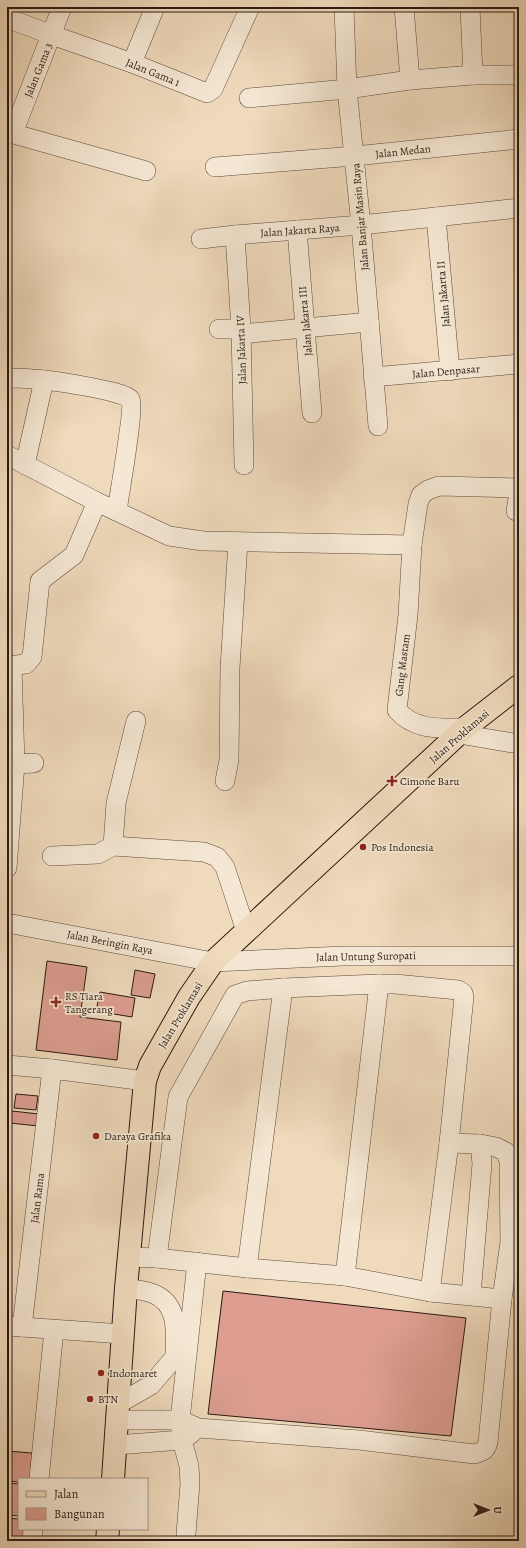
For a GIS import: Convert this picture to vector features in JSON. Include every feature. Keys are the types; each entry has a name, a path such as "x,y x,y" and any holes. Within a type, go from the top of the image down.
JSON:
{"main road":[{"name":"Jalan Proklamasi","path":"113,1478 126,1288 145,1081 150,1066 189,997 213,962 462,731 519,686"},
{"path":"107,1541 108,1530"}],"street":[{"name":"Jalan Gama 3","path":"10,133 52,35 62,7"},
{"path":"132,63 155,7"},
{"name":"Jalan Gama 1","path":"7,18 132,63 204,93 210,92 214,89 250,7"},
{"name":"Jalan Banjar Masin Raya","path":"344,7 347,90 355,156 378,426"},
{"path":"404,7 410,80"},
{"path":"470,7 473,75"},
{"path":"249,98 347,90 410,80 473,75 519,75"},
{"path":"10,133 146,171"},
{"name":"Jalan Medan","path":"215,167 355,156 519,139"},
{"name":"Jalan Jakarta Raya","path":"201,240 235,235 361,225 519,208"},
{"name":"Jalan Jakarta II","path":"436,217 450,371"},
{"name":"Jalan Jakarta III","path":"297,230 312,413"},
{"name":"Jalan Jakarta IV","path":"235,235 241,332 244,465"},
{"path":"219,329 241,332 305,329 369,322"},
{"name":"Jalan Denpasar","path":"373,377 519,364"},
{"path":"7,378 44,380 98,389 125,395 130,399 131,406 128,435 117,511"},
{"path":"25,465 44,380"},
{"path":"7,455 97,502 169,536 203,541 412,545 418,504 421,495 428,490 439,486 519,488"},
{"path":"7,868 25,764 9,666 26,664 32,657 40,580 74,555 97,502"},
{"path":"225,781 229,760 230,668 238,542"},
{"name":"Gang Mastam","path":"412,545 408,615 396,710 401,715 425,727 462,731"},
{"path":"113,846 116,803 136,720"},
{"path":"462,731 519,744"},
{"path":"52,856 98,854 113,846 204,852 217,857 225,867 246,931"},
{"name":"Jalan Beringin Raya","path":"7,923 213,962"},
{"name":"Jalan Untung Suropati","path":"213,962 343,956 519,956"},
{"path":"345,1276 379,984"},
{"path":"157,1258 178,1097 235,995 247,991 283,988 379,984 395,984 458,990 463,993 464,1002 449,1143 430,1292"},
{"path":"247,1268 283,988"},
{"path":"7,1065 52,1069 145,1081"},
{"name":"Jalan Rama","path":"14,1326 52,1069"},
{"path":"118,1412 180,1420 198,1428 359,1440 474,1454 483,1452 488,1442 502,1299 510,1242 509,1161 506,1152 496,1147 480,1144 449,1143"},
{"path":"471,1295 482,1164 480,1144"},
{"path":"129,1257 157,1258 247,1268 345,1276 430,1292 502,1299"},
{"path":"186,1534 190,1484 189,1466 182,1440 180,1420 197,1262"},
{"path":"118,1412 152,1385 175,1357 174,1317 168,1305 154,1294 126,1288"},
{"path":"14,1326 123,1334"},
{"path":"38,1478 54,1330"},
{"path":"116,1445 182,1440 198,1428"},
{"path":"32,1541 33,1530"}],"building":[{"path":"47,961 87,967 80,1017 121,1022 117,1060 36,1050"},
{"path":"135,970 155,974 150,998 131,995"},
{"path":"100,992 135,998 132,1017 96,1011"},
{"path":"16,1094 38,1096 36,1110 14,1108"},
{"path":"12,1111 39,1114 38,1126 10,1123"},
{"path":"223,1291 466,1318 451,1436 208,1414"},
{"path":"7,1451 32,1453 30,1478 18,1478 18,1482 7,1481"},
{"path":"7,1483 18,1484 18,1516 7,1515"},
{"path":"7,1518 18,1519 18,1530 25,1530 24,1541 7,1541"}],"place":[{"name":"Cimone Baru","path":"392,781"},
{"name":"Pos Indonesia","path":"363,847"},
{"name":"RS Tiara Tangerang","path":"56,1002"},
{"name":"Daraya Grafika","path":"96,1136"},
{"name":"Indomaret","path":"101,1373"},
{"name":"BTN","path":"90,1399"}]}
